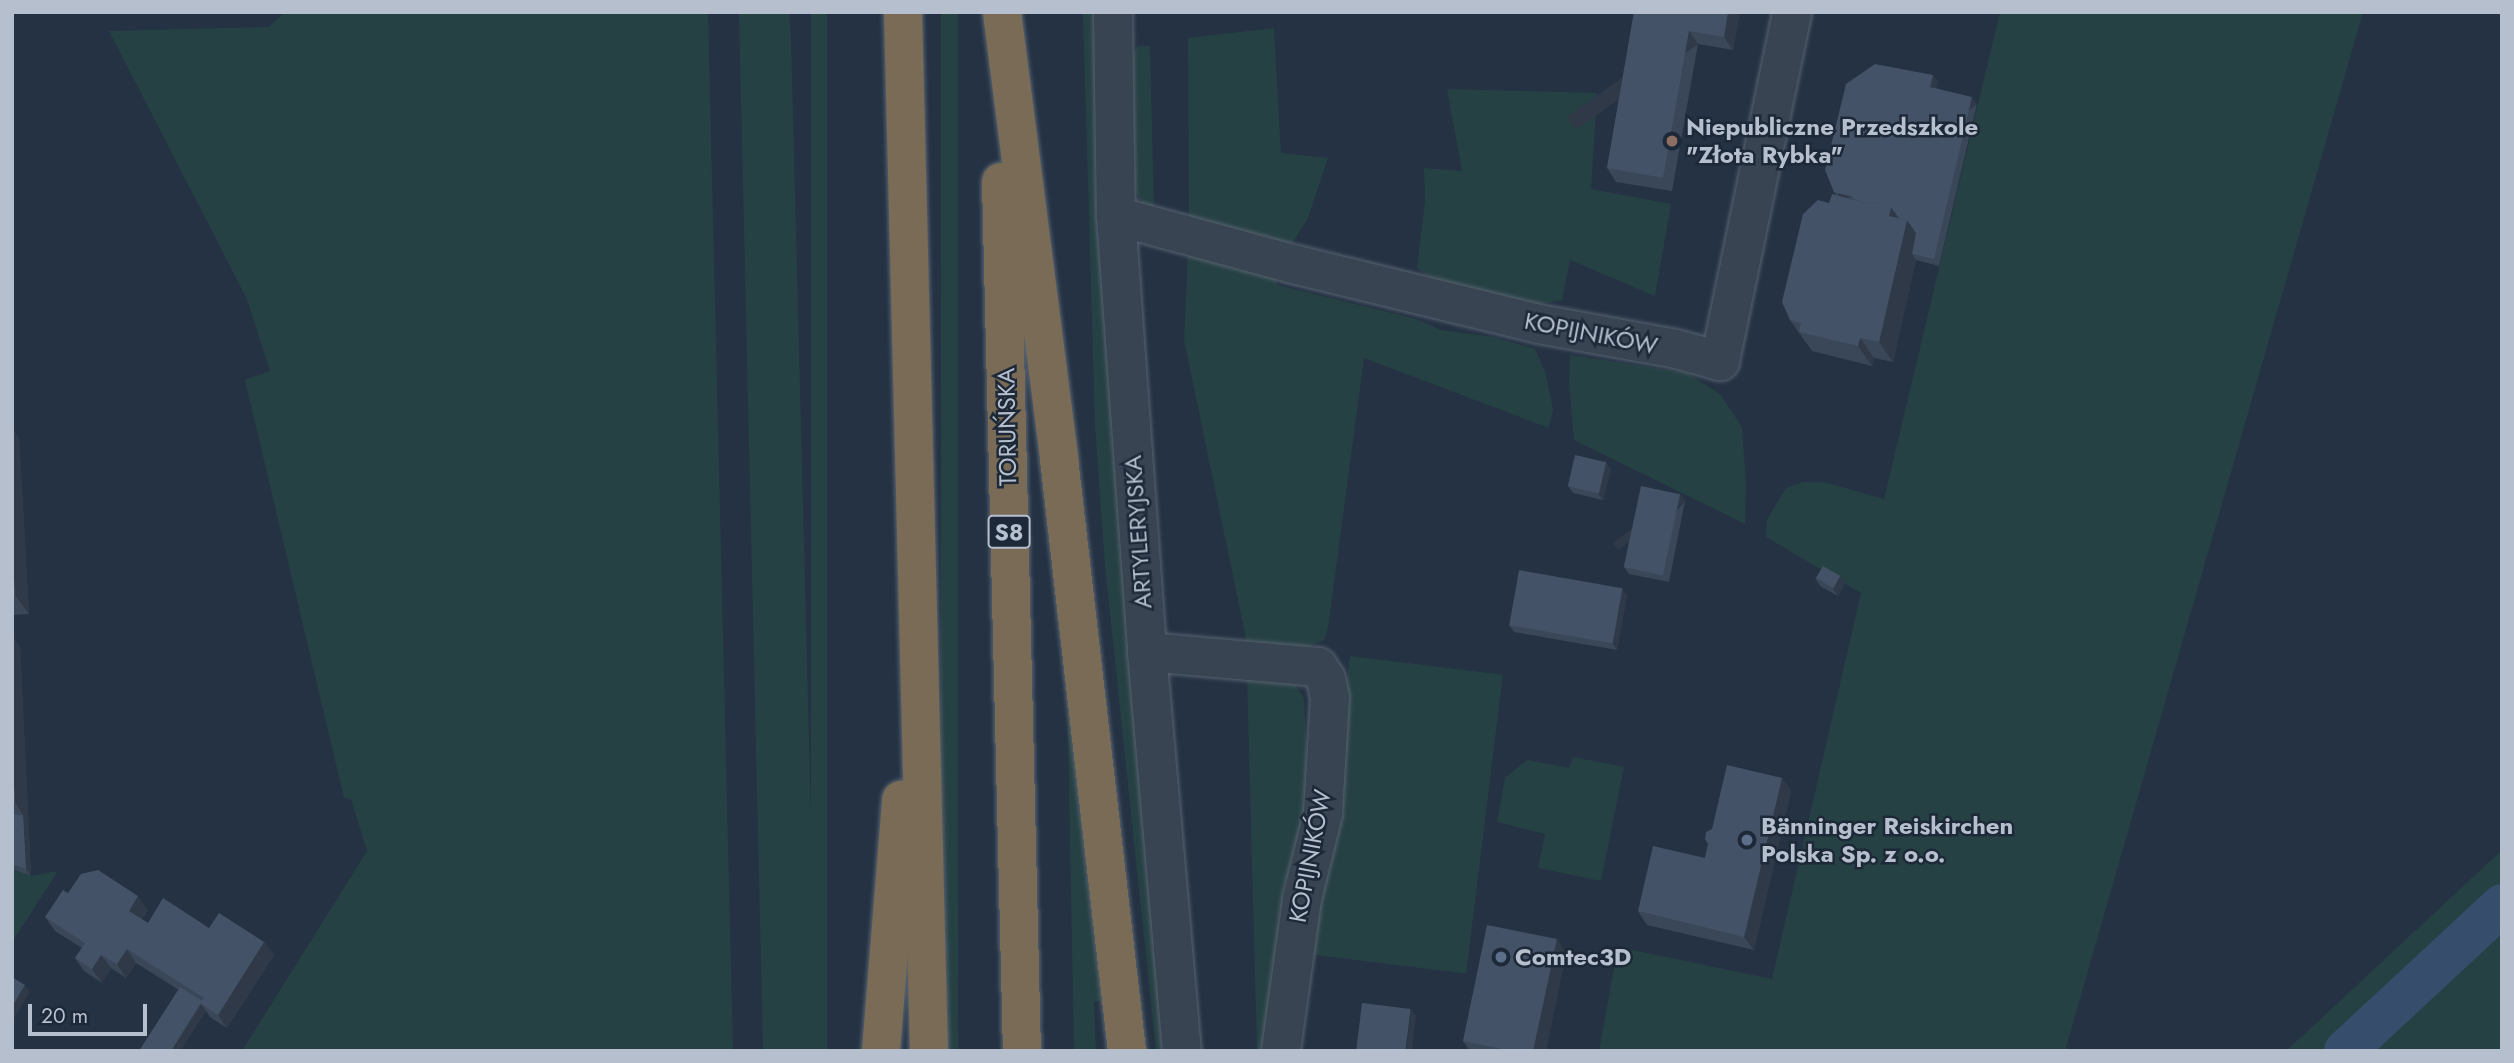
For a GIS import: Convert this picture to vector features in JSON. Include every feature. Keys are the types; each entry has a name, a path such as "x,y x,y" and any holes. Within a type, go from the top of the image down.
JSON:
{"highway":[{"path":"903,12 929,1051"},
{"name":"TORUŃSKA","path":"996,12 1023,1051"},
{"path":"1002,12 1059,459 1126,1051"},
{"path":"881,1051 907,719 916,528"}],"street":[{"name":"ARTYLERYJSKA","path":"1113,12 1116,216 1147,652 1182,1051"},
{"name":"KOPIJNIKÓW","path":"1116,216 1306,267 1539,324 1676,349 1720,362 1793,12"},
{"name":"KOPIJNIKÓW","path":"1147,652 1318,667 1326,679 1330,698 1323,814 1302,899 1281,1051"}],"green space":[{"path":"285,12 708,12 733,1051 242,1051 367,851 351,799 344,798 245,380 270,371 247,299 109,31 269,27"},
{"path":"739,12 789,12 791,38 817,1051 763,1051"},
{"path":"811,12 827,12 827,1051 811,1051"},
{"path":"941,12 958,12 958,1051 941,1051"},
{"path":"1083,12 1094,12 1104,317 1174,1051 1156,1051 1105,566 1095,426"},
{"path":"2000,12 2363,12 2065,1051 1599,1051 1618,947 1772,979 1861,593 1766,537 1767,520 1786,488 1803,482 1824,482 1884,499"},
{"path":"1274,28 1281,153 1328,158 1308,218 1293,242 1279,245 1189,221 1188,38"},
{"path":"1138,46 1150,46 1154,212 1139,199 1135,186 1132,54"},
{"path":"1447,89 1597,93 1591,189 1671,204 1655,296 1570,260 1562,300 1522,307 1432,279 1417,268 1425,201 1424,168 1462,171"},
{"path":"1188,252 1276,276 1277,285 1416,319 1441,330 1493,337 1535,349 1546,375 1553,409 1549,428 1364,358 1328,628 1324,640 1295,652 1247,643 1184,340"},
{"path":"1570,355 1687,373 1720,394 1742,427 1746,483 1745,524 1574,440 1569,384"},
{"path":"1350,656 1503,675 1466,974 1313,955"},
{"path":"1247,677 1294,683 1304,698 1309,817 1300,852 1283,886 1272,1051 1257,1051"},
{"path":"1067,688 1103,1001 1094,1002 1096,1051 1074,1051"},
{"path":"1573,757 1624,767 1601,881 1538,868 1545,834 1497,822 1505,778 1527,760 1569,768"},
{"path":"2502,850 2502,1051 2286,1051"},
{"path":"12,869 31,876 58,871 12,942"}],"building":[{"path":"1634,12 1728,12 1724,37 1689,31 1663,178 1607,168"},
{"path":"1875,64 1933,75 1930,87 1972,97 1934,259 1912,254 1916,233 1907,220 1899,218 1891,207 1878,202 1865,203 1834,192 1825,170 1846,84"},
{"path":"1832,194 1865,203 1878,202 1891,207 1889,216 1907,220 1879,342 1860,338 1858,346 1799,332 1801,323 1790,320 1782,302 1803,214 1818,200 1829,203"},
{"path":"1575,455 1606,462 1599,493 1568,486"},
{"path":"1641,486 1680,494 1663,576 1624,567"},
{"path":"12,541 15,595 12,595"},
{"path":"1823,566 1840,576 1833,588 1816,578"},
{"path":"1519,570 1622,588 1613,643 1509,625"},
{"path":"12,748 15,802 12,803"},
{"path":"1727,765 1782,778 1744,937 1638,911 1653,846 1705,858 1708,844 1705,839 1706,832 1712,829"},
{"path":"12,815 23,815 26,869 12,864"},
{"path":"98,870 138,896 129,911 148,923 163,898 209,928 219,913 264,942 218,1015 200,1003 204,998 127,949 117,964 101,955 92,969 75,958 85,943 45,917 63,890 68,893 81,874"},
{"path":"1487,925 1557,939 1533,1051 1511,1051 1463,1041"},
{"path":"12,977 25,985 12,1007"},
{"path":"180,987 202,1001 171,1051 139,1051"},
{"path":"1362,1003 1411,1009 1405,1051 1356,1051"}],"waterway":[{"path":"2345,1051 2502,905"}],"place":[{"name":"Niepubliczne Przedszkole \"Złota Rybka\"","path":"1672,141"},
{"name":"Bänninger Reiskirchen Polska Sp. z o.o.","path":"1747,840"},
{"name":"Comtec3D","path":"1501,957"}]}
